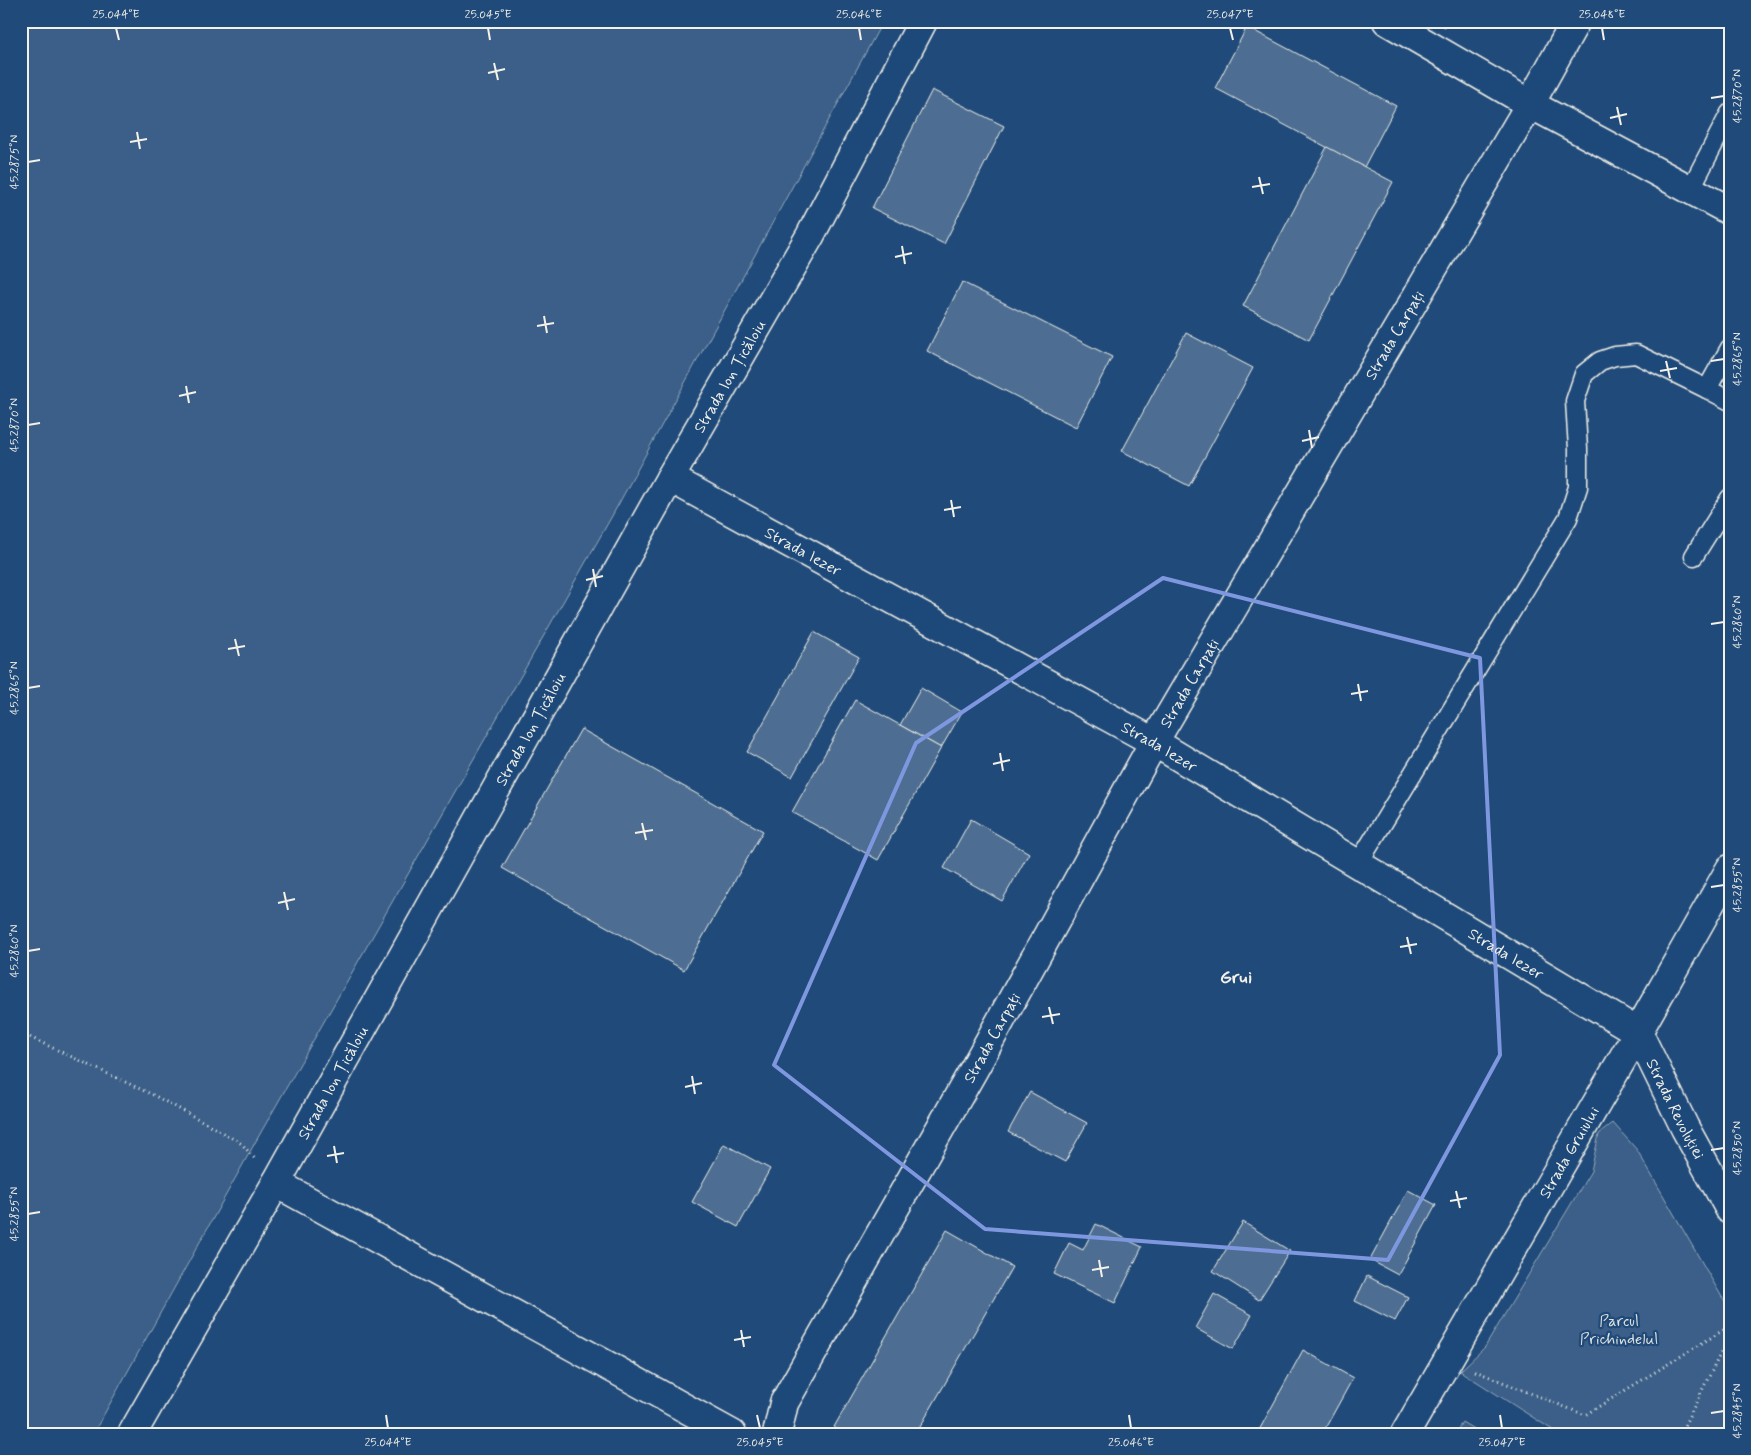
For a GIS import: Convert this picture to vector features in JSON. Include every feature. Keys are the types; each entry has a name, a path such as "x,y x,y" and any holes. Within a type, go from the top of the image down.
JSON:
{"street":[{"name":"Strada Ion Țicăloiu","path":"132,1434 276,1183 670,478 810,236 923,21"},
{"path":"1387,21 1530,104 1730,211"},
{"name":"Strada Carpați","path":"777,1434 784,1403 974,1069 1154,742 1530,104 1576,21"},
{"name":"Strada Iezer","path":"670,478 1154,742 1638,1032"},
{"name":"Strada Gruiului","path":"1405,1434 1638,1032 1730,869"},
{"name":"Strada Revoluției","path":"1638,1032 1685,1128 1730,1210"},
{"path":"276,1183 732,1434"}],"lane":[{"path":"1690,190 1730,113"},
{"path":"1708,388 1730,348"},
{"path":"1358,864 1568,518 1578,487 1575,401 1584,374 1600,362 1616,356 1636,354 1708,388 1730,401"},
{"path":"1694,556 1730,498"}],"path":[{"path":"21,1033 153,1095 242,1144 276,1183"},
{"path":"1474,1371 1585,1415 1730,1326"},
{"path":"1680,1434 1730,1335"}],"highlighted area":[{"path":"1163,578 1480,658 1500,1055 1388,1260 985,1229 774,1065 916,743"}],"green space":[{"path":"21,21 883,21 612,516 256,1141 93,1434 21,1434"},
{"name":"Parcul Prichindelul","path":"1613,1123 1637,1150 1730,1311 1730,1434 1559,1434 1460,1371 1485,1347 1591,1171 1599,1134"},
{"path":"1462,1422 1482,1434 1455,1434"}],"building":[{"path":"1433,21 1448,21 1445,27"},
{"path":"1247,27 1396,106 1364,167 1215,88"},
{"path":"932,90 1004,126 944,244 872,208"},
{"path":"1327,147 1393,182 1309,340 1243,306"},
{"path":"962,282 1112,357 1076,427 927,351"},
{"path":"1186,333 1253,368 1189,486 1122,451"},
{"path":"814,632 859,657 792,777 747,752"},
{"path":"921,688 962,712 941,748 900,725"},
{"path":"855,700 941,748 878,860 792,812"},
{"path":"581,729 763,831 684,970 502,868"},
{"path":"971,819 1029,853 1002,901 944,868"},
{"path":"1030,1092 1087,1123 1065,1162 1008,1132"},
{"path":"724,1144 770,1169 738,1227 692,1202"},
{"path":"1408,1190 1436,1205 1398,1275 1370,1260"},
{"path":"1243,1222 1290,1251 1259,1300 1213,1271"},
{"path":"1096,1224 1142,1247 1115,1303 1054,1274 1069,1243 1083,1250"},
{"path":"947,1230 1012,1267 916,1434 846,1434 834,1427"},
{"path":"1367,1276 1408,1297 1395,1321 1355,1301"},
{"path":"1214,1294 1252,1315 1233,1349 1195,1328"},
{"path":"1303,1350 1353,1378 1322,1434 1257,1434"}],"district":[{"name":"Grui","path":"1236,977"}]}
